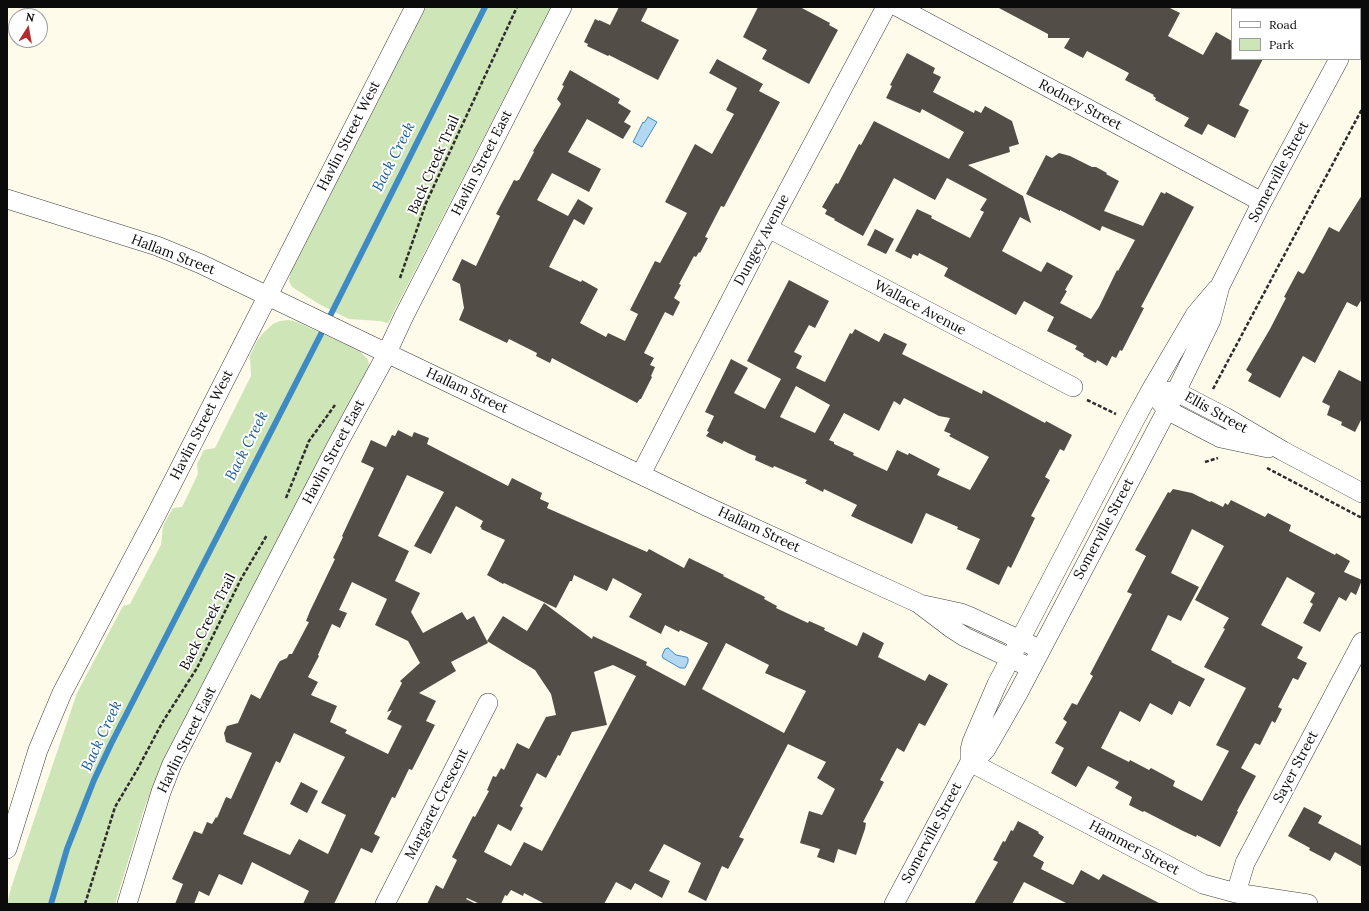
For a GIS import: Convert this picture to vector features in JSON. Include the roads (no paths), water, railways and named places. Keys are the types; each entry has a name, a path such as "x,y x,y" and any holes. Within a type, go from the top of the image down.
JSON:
{"street":[{"name":"Havlin Street West","path":"7,849 31,769 47,726 62,693 156,515 414,7"},
{"name":"Havlin Street East","path":"127,904 161,792 172,764 336,447 387,353 410,304 562,7"},
{"name":"Dungey Avenue","path":"641,474 768,228 886,7"},
{"name":"Rodney Street","path":"903,8 1262,202"},
{"name":"Somerville Street","path":"970,762 979,757 986,749 1031,668 1177,392 1212,320 1220,286 1262,202 1338,60"},
{"name":"Hallam Street","path":"7,199 157,246 201,264 708,507 918,604 965,637 1031,668"},
{"name":"Wallace Avenue","path":"768,228 1073,387"},
{"name":"Somerville Street","path":"894,904 970,762 972,742 997,684 1151,390 1195,315 1220,286"},
{"name":"Ellis Street","path":"1151,390 1177,392 1362,493"},
{"name":"Ellis Street","path":"1151,390 1167,410 1221,438 1283,451"},
{"name":"Hallam Street","path":"918,604 962,613 1040,649"},
{"name":"Sayer Street","path":"1236,893 1245,863 1362,642"},
{"name":"Margaret Crescent","path":"385,904 488,703"},
{"name":"Hammer Street","path":"970,762 1203,884 1236,893 1308,904"}],"water":[{"path":"648,117 657,122 642,147 633,142 643,122 644,123"},
{"path":"668,648 676,655 688,658 685,668 680,668 663,658 662,656 665,649"}],"waterway":[{"name":"Back Creek","path":"51,904 67,849 94,780 111,744 320,336 485,7"}]}
